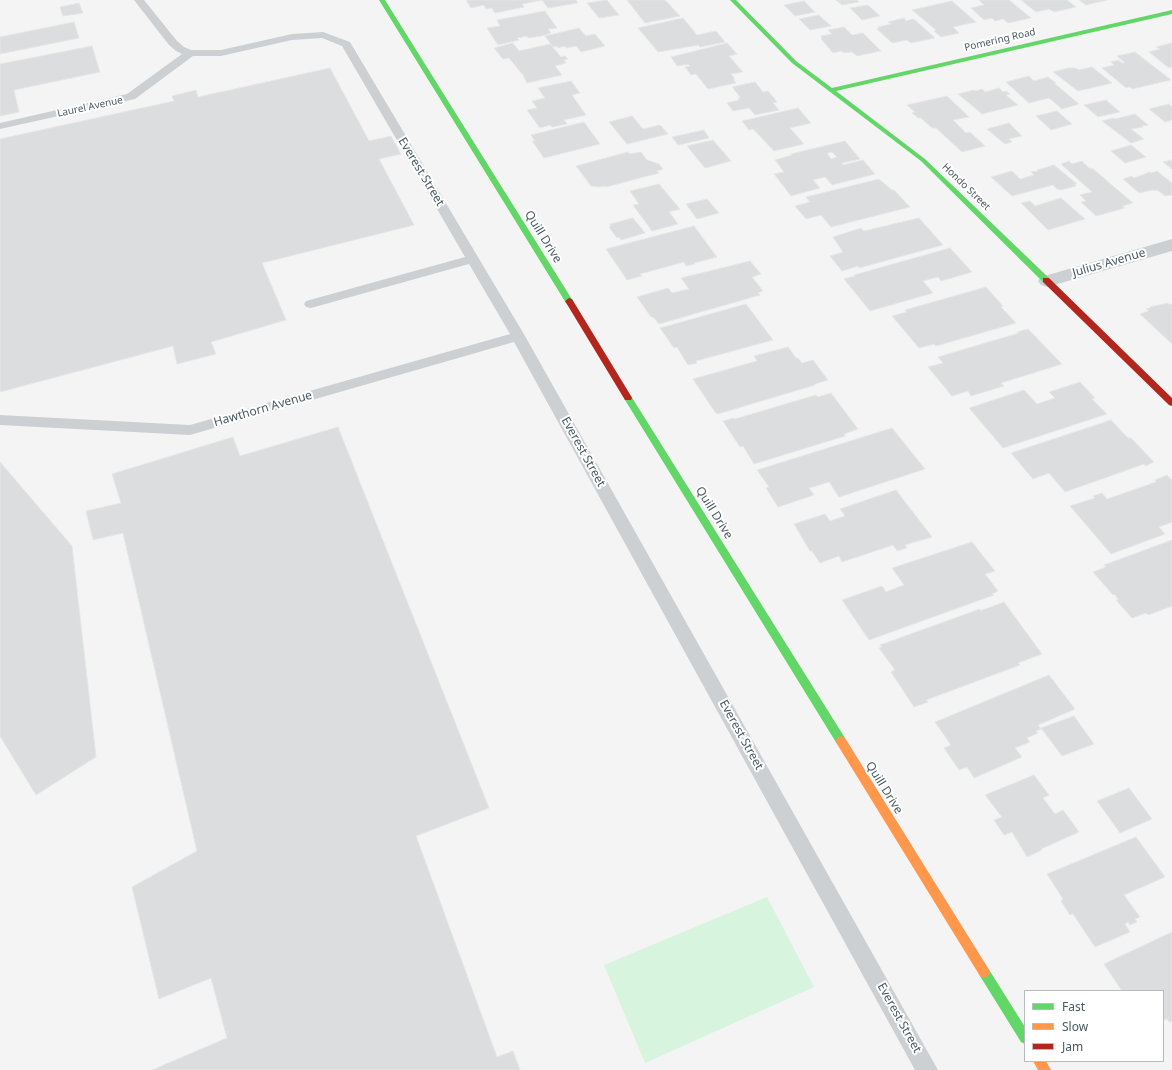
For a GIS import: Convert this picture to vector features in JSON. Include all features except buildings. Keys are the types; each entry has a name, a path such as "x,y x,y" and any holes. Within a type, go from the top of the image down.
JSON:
{"street":[{"name":"Quill Drive","path":"382,0 1024,1036"},
{"name":"Hondo Street","path":"733,0 794,62 923,160 1172,403"},
{"name":"Pomering Road","path":"832,90 1172,12"},
{"name":"Julius Avenue","path":"1047,281 1172,245"}],"lane":[{"path":"139,0 173,43 180,49 190,53"},
{"name":"Everest Street","path":"190,53 221,53 300,36 323,35 346,44 518,336 927,1070"},
{"name":"Laurel Avenue","path":"0,126 131,97 190,53"},
{"path":"311,304 473,259"},
{"name":"Hawthorn Avenue","path":"0,420 190,430 518,336"}],"green space":[{"path":"767,897 814,987 645,1063 604,965"}],"traffic: fast":[{"path":"382,0 569,301"},
{"path":"733,0 794,62 923,160 1046,280"},
{"path":"832,90 1172,12"},
{"path":"628,398 841,741"},
{"path":"984,972 1024,1036"}],"traffic: slow":[{"path":"841,741 984,972"},
{"path":"1040,1062 1045,1070"}],"traffic: jam":[{"path":"1046,280 1172,403"},
{"path":"569,301 628,398"}]}
